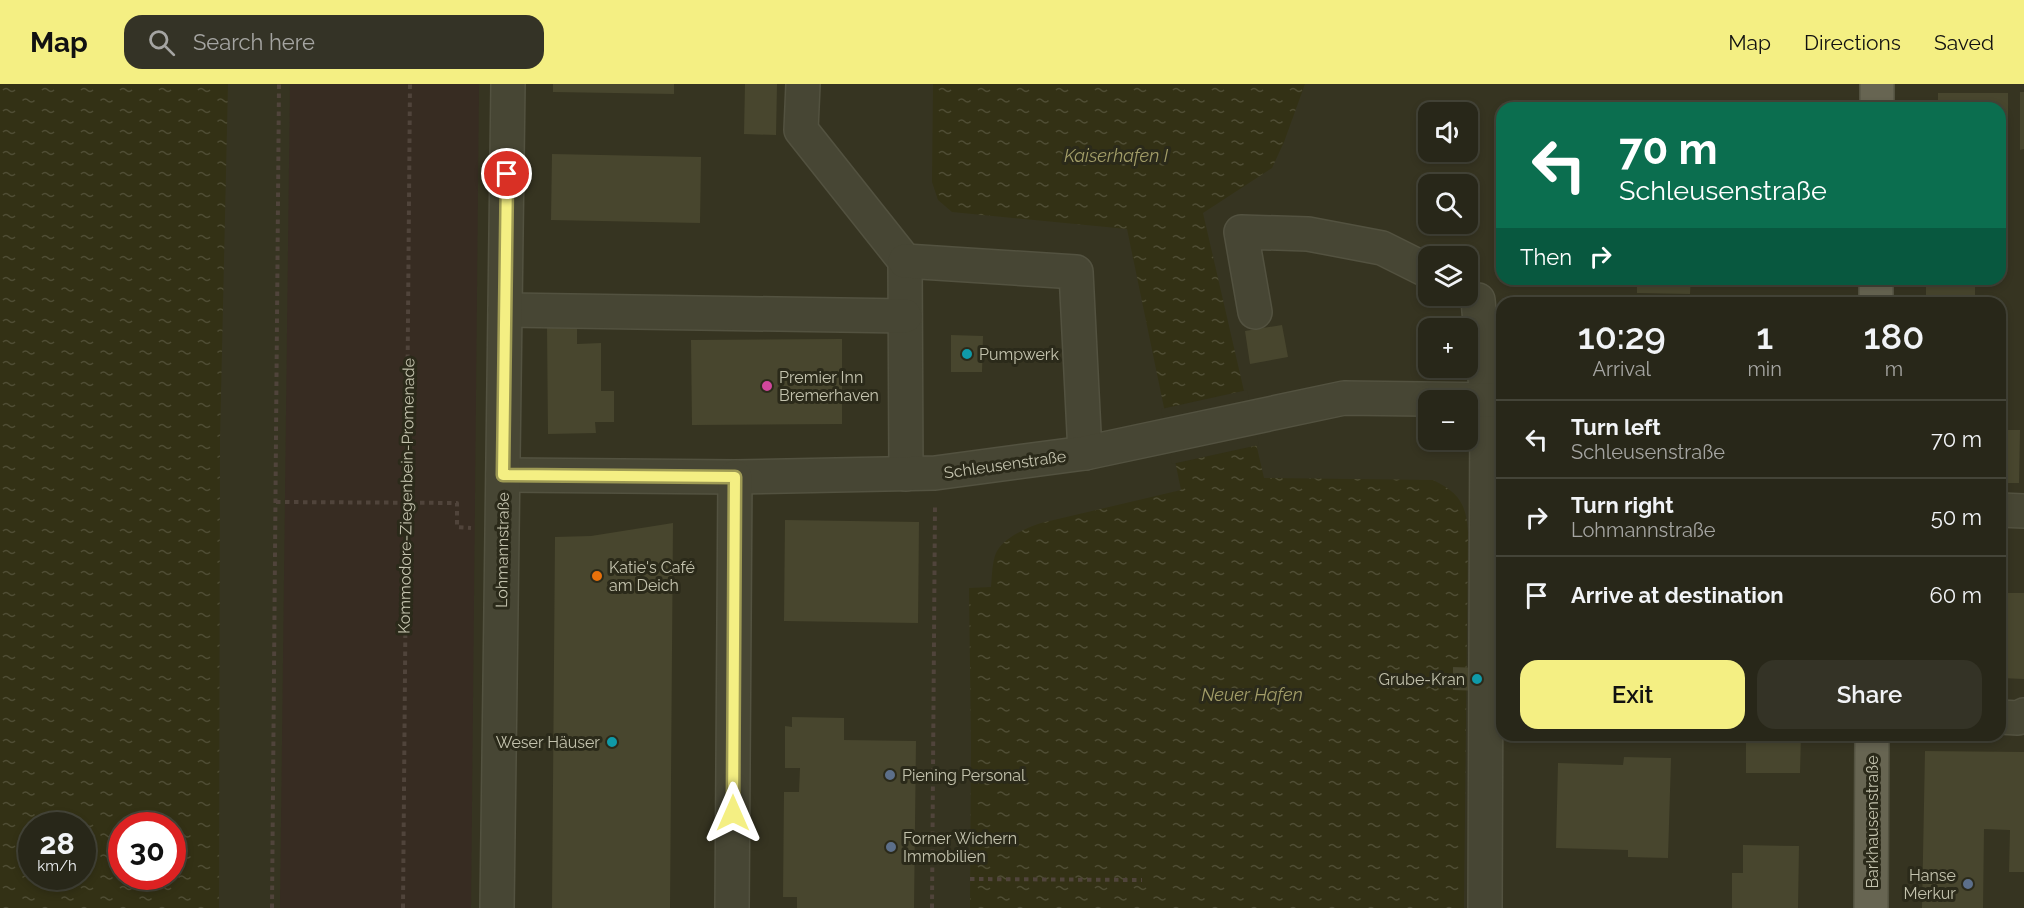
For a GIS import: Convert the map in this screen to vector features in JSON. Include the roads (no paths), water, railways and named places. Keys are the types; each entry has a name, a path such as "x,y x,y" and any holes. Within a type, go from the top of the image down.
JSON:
{"main road":[{"path":"1877,84 1877,102"},
{"name":"Barkhausenstraße","path":"1871,908 1872,741"}],"street":[{"name":"Lohmannstraße","path":"497,908 508,84"},
{"path":"803,84 801,130 904,261 905,316 920,474"},
{"path":"1255,312 1241,232 1308,234 1382,248 1418,265"},
{"path":"904,261 1077,272 1085,453"},
{"path":"1482,303 1494,400 1485,908"},
{"path":"505,310 905,316"},
{"name":"Schleusenstraße","path":"503,475 735,477 920,474 1085,453 1344,398 1494,400"},
{"path":"732,908 735,477"},
{"path":"2006,510 2024,511"},
{"path":"2006,717 2018,718 2024,715"}],"water":[{"path":"0,84 228,84 220,439 219,908 0,908"},
{"name":"Neuer Hafen","path":"933,84 1305,84 1272,168 1203,213 1264,478 1433,480 1455,495 1463,506 1468,532 1464,908 970,908 969,588 991,587 996,553 1009,538 1022,531 1041,523 1181,490 1127,229 952,212 938,200 932,182"}],"place":[{"name":"Pumpwerk","path":"967,354"},
{"name":"Premier Inn Bremerhaven","path":"767,386"},
{"name":"Katie's Café am Deich","path":"597,576"},
{"name":"Grube-Kran","path":"1477,679"},
{"name":"Weser Häuser","path":"612,742"},
{"name":"Piening Personal","path":"890,775"},
{"name":"Forner Wichern Immobilien","path":"891,847"},
{"name":"Hanse Merkur","path":"1968,884"}],"water label":[{"name":"Kaiserhafen I","path":"1116,156"}]}
